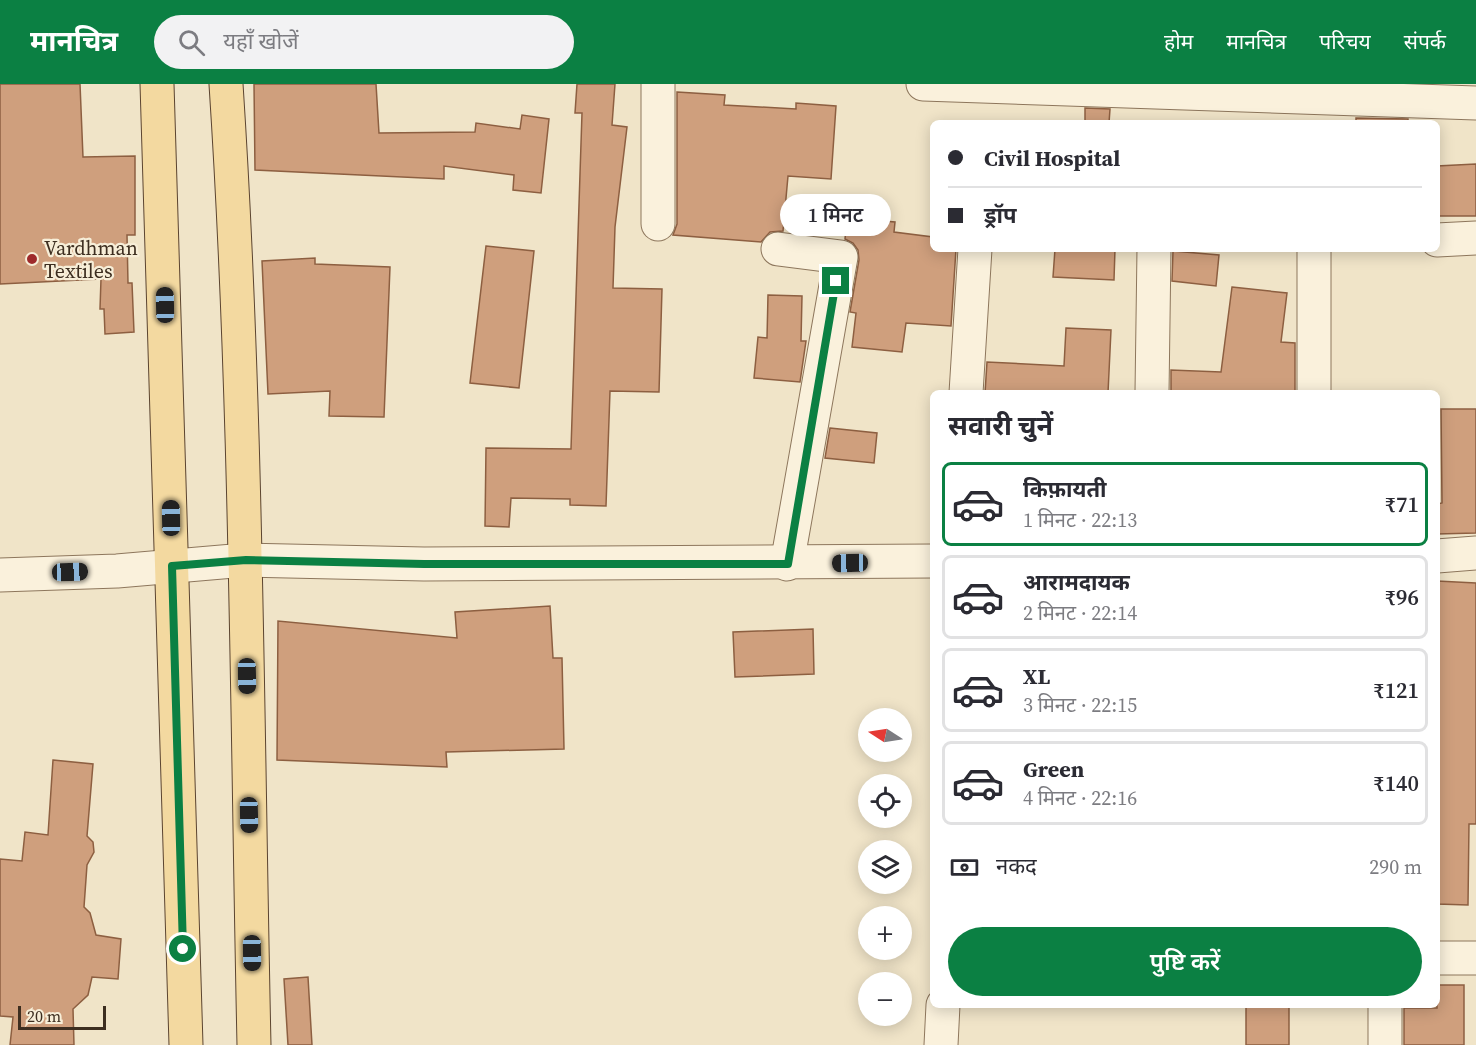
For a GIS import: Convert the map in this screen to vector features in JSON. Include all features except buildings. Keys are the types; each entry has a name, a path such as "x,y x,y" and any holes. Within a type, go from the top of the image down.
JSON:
{"main road":[{"path":"157,84 186,1045"},
{"path":"226,84 235,214 246,560 254,1045"}],"street":[{"path":"658,84 658,224"},
{"path":"923,84 1476,103"},
{"path":"1440,240 1476,238"},
{"path":"778,249 841,257 788,564"},
{"path":"966,390 975,252"},
{"path":"1152,390 1154,252"},
{"path":"1314,252 1314,390"},
{"path":"1440,556 1476,553"},
{"path":"0,575 117,571 246,560 424,564 788,564 930,561"},
{"path":"1440,958 1476,958"},
{"path":"941,1045 943,1008"},
{"path":"1385,1008 1385,1045"}],"place":[{"name":"Vardhman Textiles","path":"32,259"}],"route":[{"path":"183,949 172,566 246,560 424,564 788,564 836,281"}]}
